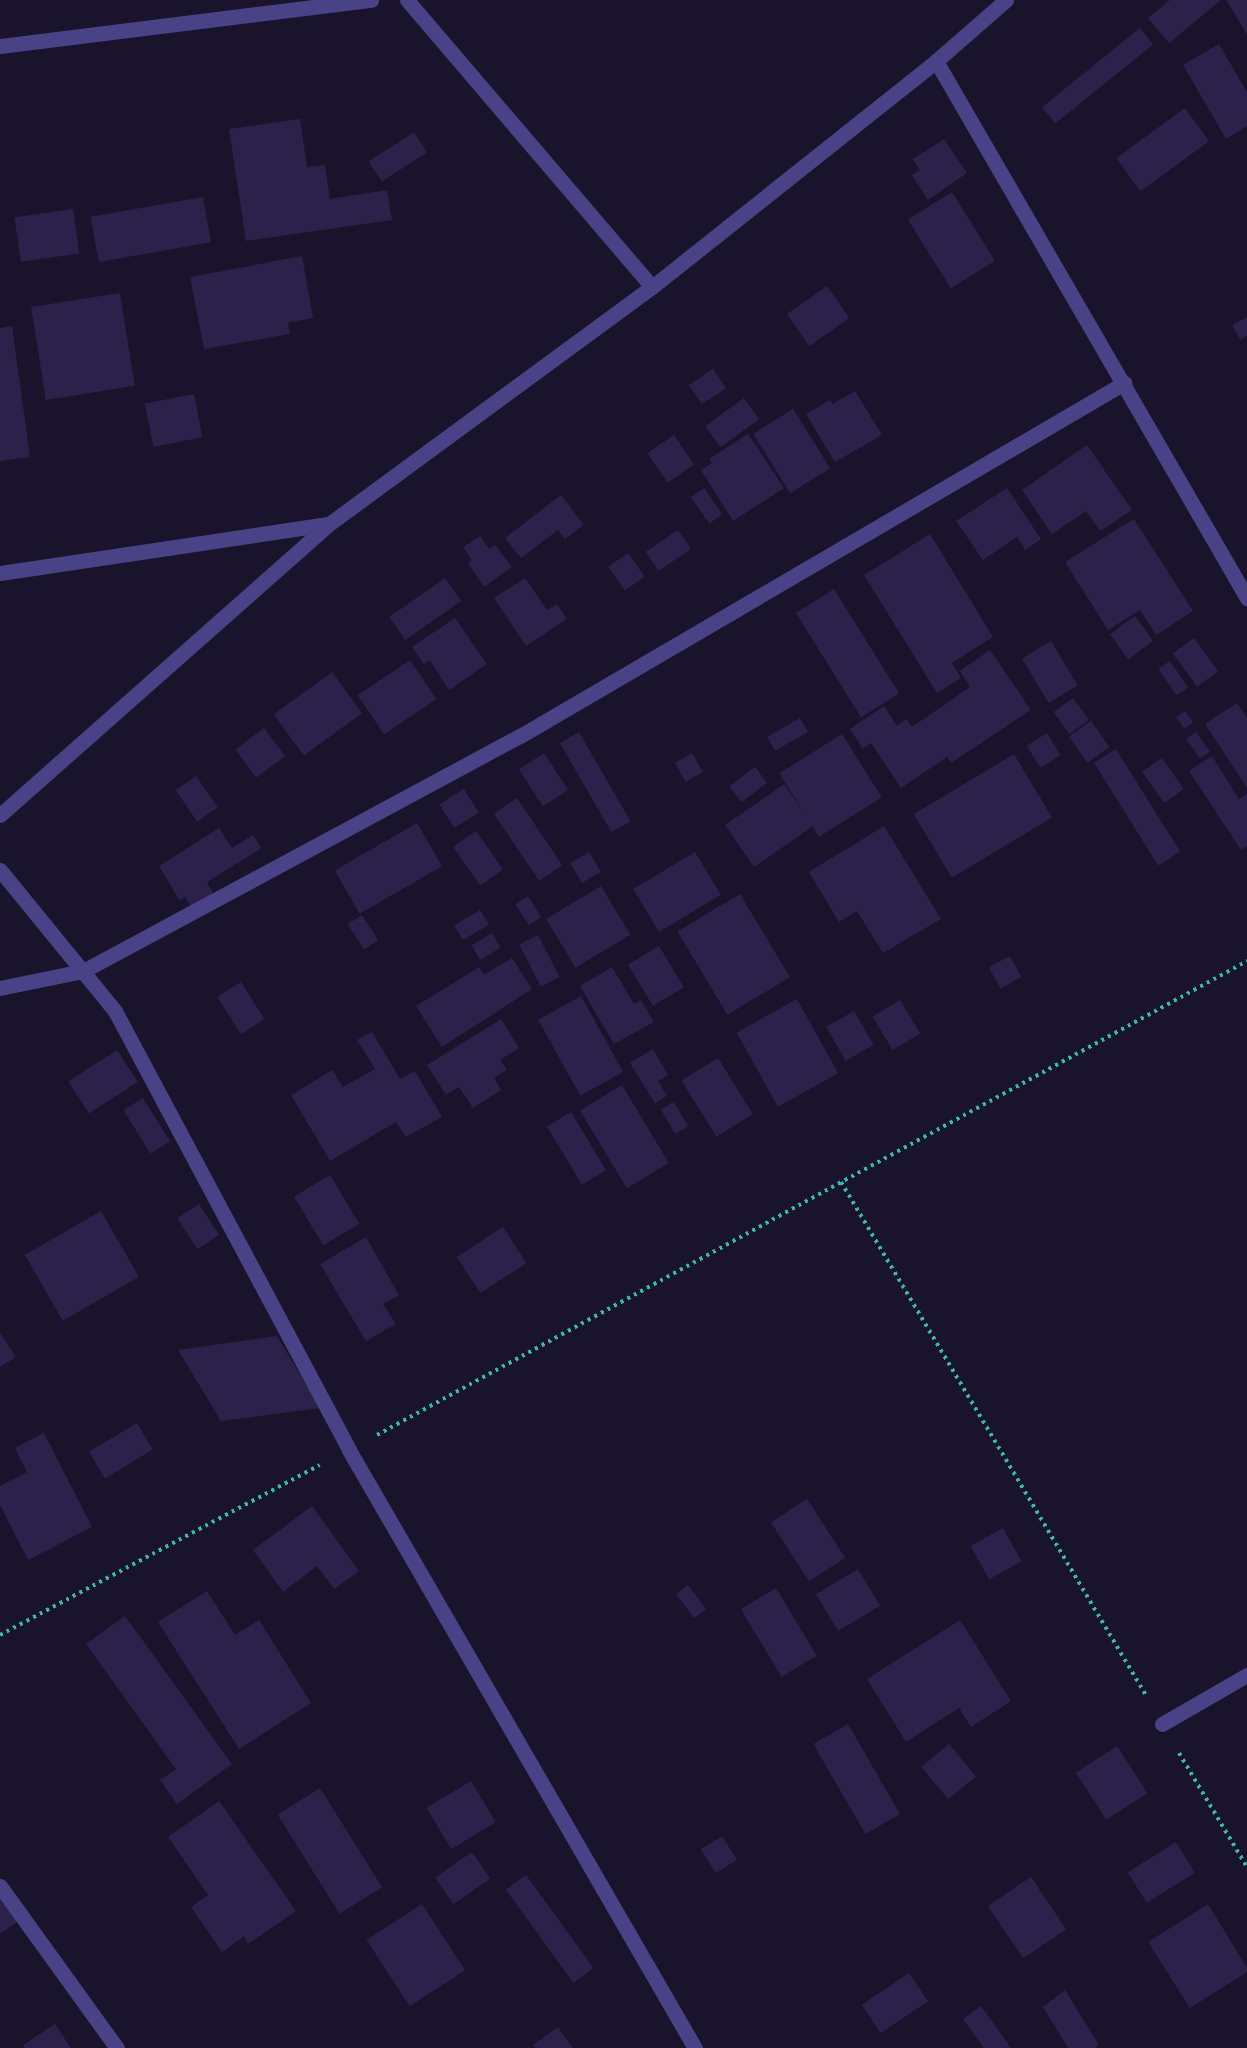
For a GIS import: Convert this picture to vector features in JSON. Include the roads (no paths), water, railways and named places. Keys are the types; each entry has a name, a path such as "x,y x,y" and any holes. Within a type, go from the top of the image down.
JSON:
{"street":[{"path":"0,46 372,0"},
{"path":"407,0 652,287"},
{"path":"0,815 329,525 652,287 936,61 1006,0"},
{"path":"936,61 1247,598"},
{"path":"0,988 82,971 520,736 1124,383"},
{"path":"0,573 329,525"},
{"path":"0,870 115,1011 349,1450 694,2048"},
{"path":"1162,1724 1247,1674"},
{"path":"0,1887 117,2048"}]}
